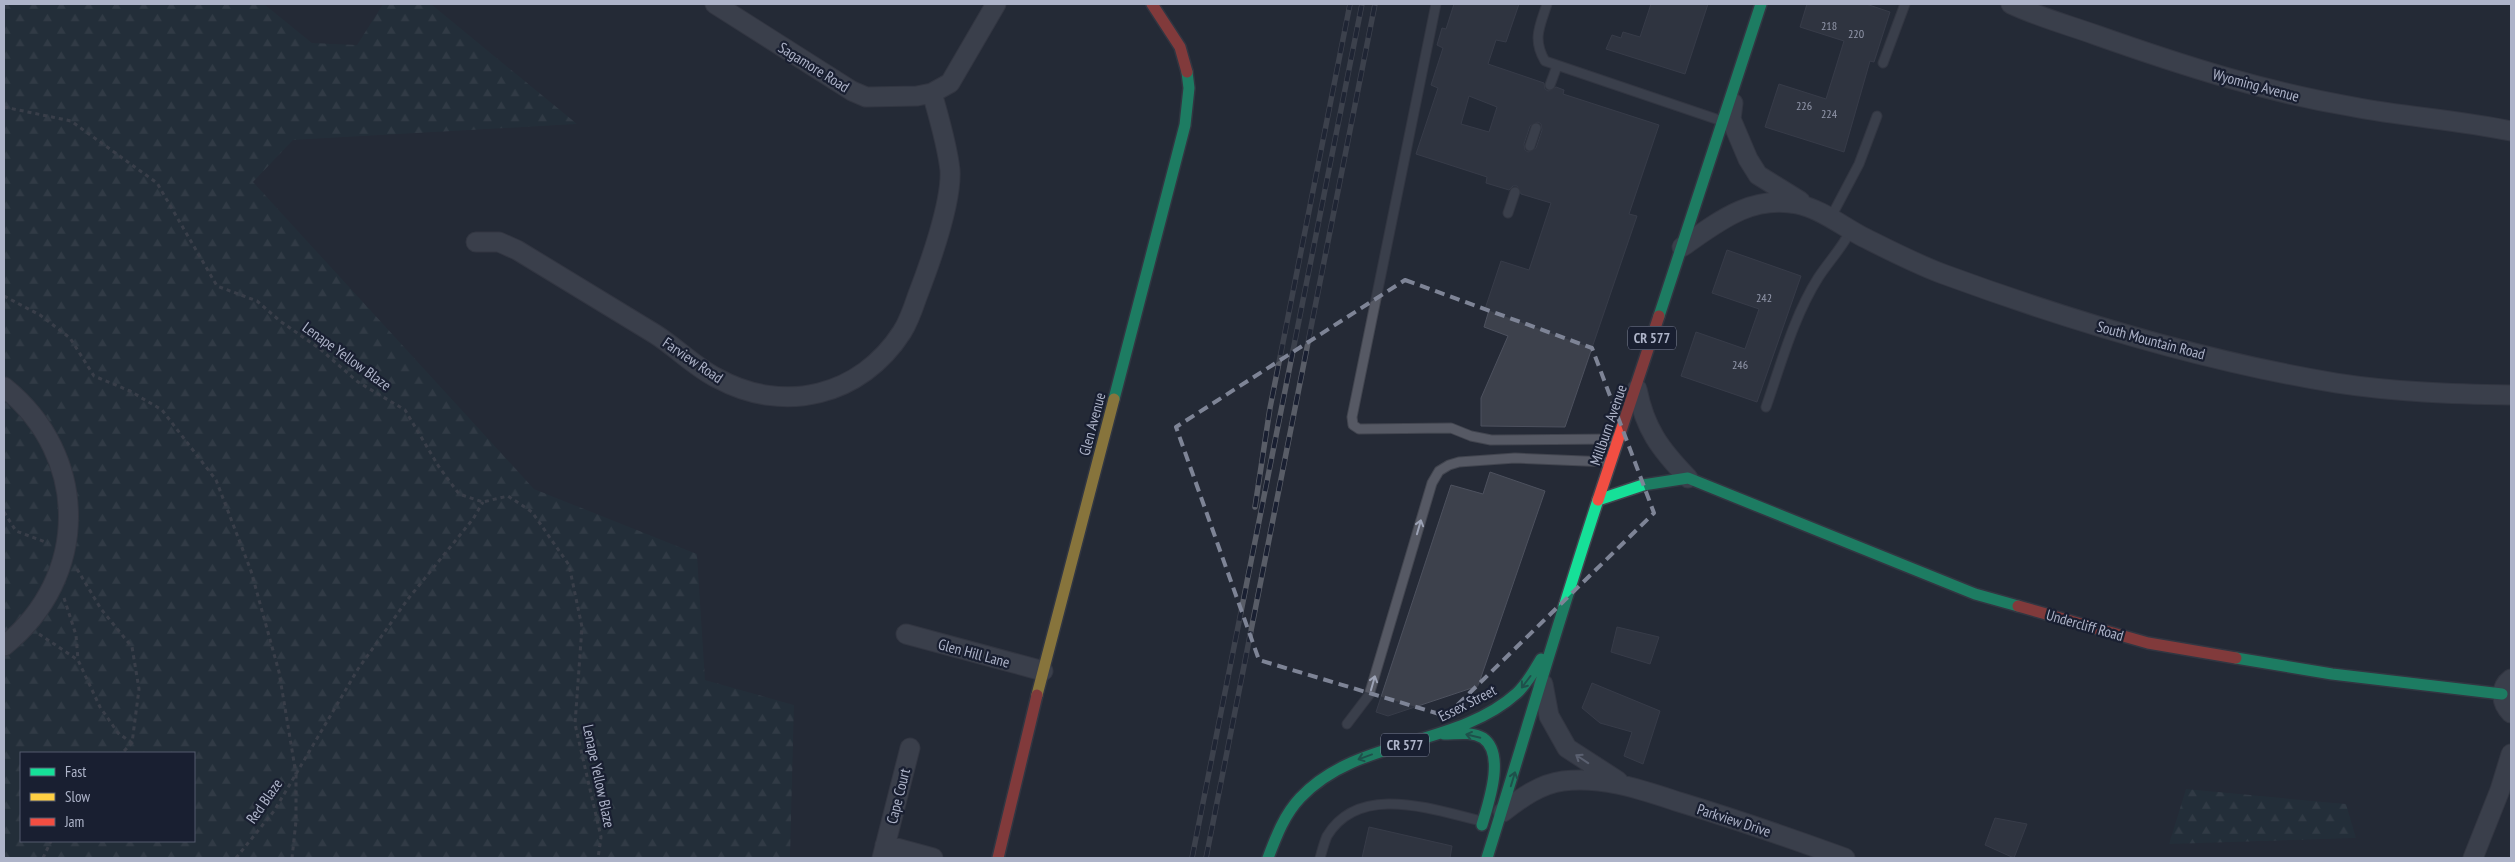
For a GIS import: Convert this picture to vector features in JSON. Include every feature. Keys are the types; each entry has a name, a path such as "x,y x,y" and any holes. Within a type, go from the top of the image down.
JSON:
{"street":[{"name":"Sagamore Road","path":"715,4 852,92 866,97 883,98 917,96 932,92 950,83 996,4"},
{"name":"Glen Avenue","path":"998,858 1043,671 1186,125 1190,81 1187,62 1181,45 1152,4"},
{"name":"Millburn Avenue","path":"1488,858 1542,682 1552,641 1761,4"},
{"name":"Wyoming Avenue","path":"2011,4 2120,44 2234,81 2293,96 2357,108 2461,121 2511,131"},
{"name":"South Mountain Road","path":"1733,91 1732,120 1748,159 1758,175 1830,219 1941,273 2164,347 2337,383 2450,394 2511,395"},
{"name":"Farview Road","path":"476,242 499,242 517,250 660,337 716,378 728,384 778,396 805,396 834,390 871,368 897,339 911,313 933,255 947,196 950,172 945,142 932,92"},
{"name":"South Mountain Road","path":"1682,247 1723,217 1748,206 1775,202 1812,208"},
{"path":"4,387 19,399 47,435 61,466 68,508 65,550 54,585 47,598 26,625 4,646"},
{"name":"Undercliff Road","path":"1636,388 1647,426 1665,454 1688,478 1975,594 2148,643 2332,674 2507,687"},
{"path":"1598,500 1643,485 1688,478"},
{"name":"Glen Hill Lane","path":"906,634 1043,671"},
{"name":"Essex Street","path":"1268,858 1289,812 1320,780 1353,762 1441,734 1482,715 1516,693 1528,680 1552,641"},
{"name":"Parkview Drive","path":"1542,682 1549,716 1567,748 1623,785"},
{"path":"2507,687 2506,708 2511,713"},
{"path":"1441,734 1471,734 1482,738 1490,744 1494,752 1494,768 1480,836"},
{"name":"Cape Court","path":"910,748 884,852 933,858"},
{"path":"2473,858 2500,790 2511,754"},
{"name":"Parkview Drive","path":"1503,812 1522,797 1541,787 1562,781 1582,780 1623,785 1737,820 1845,858"}],"lane":[{"path":"1436,4 1352,417 1353,425 1359,429 1452,428 1472,436 1491,440 1619,439"},
{"path":"1547,4 1537,37 1538,49 1545,61 1723,122"},
{"path":"1884,63 1905,4"},
{"path":"1550,85 1557,66"},
{"path":"1830,219 1859,164 1876,116"},
{"path":"1530,146 1536,128"},
{"path":"1508,213 1514,192"},
{"path":"1766,407 1799,317 1818,278 1842,247 1851,230"},
{"path":"1348,724 1369,695 1432,483 1439,471 1448,465 1459,462 1515,458 1611,462"},
{"path":"1320,858 1327,837 1344,819 1358,810 1384,803 1416,806 1483,821"}],"path":[{"name":"Lenape Yellow Blaze","path":"4,107 71,121 157,183 217,286 258,301 280,321 320,349 358,382 405,410 439,467 458,494 483,502 508,496 532,512 569,565 582,627 575,724 601,837 598,858"},
{"path":"4,296 40,316 70,338 94,376 130,391 162,410 216,480 251,571 279,672 296,774"},
{"path":"296,774 358,669 408,599 473,519 483,502"},
{"path":"4,512 16,531 65,550 102,609 132,646 139,689 132,743 123,752"},
{"path":"54,585 67,602 76,635 78,660 100,707 118,733 132,743"},
{"path":"26,625 78,660"},
{"name":"Red Blaze","path":"236,858 274,810 296,774"},
{"name":"Red Blaze","path":"292,858 296,820 296,774"},
{"path":"44,858 51,842"}],"highlighted area":[{"path":"1405,280 1592,348 1654,513 1446,716 1259,660 1176,427"}],"green space":[{"path":"4,4 264,4 312,43 357,45 383,4 431,4 577,124 293,140 253,182 534,489 697,554 705,680 794,705 790,858 4,858"},
{"path":"2186,789 2346,804 2356,838 2169,844"}],"building":[{"path":"1454,4 1519,4 1506,42 1496,40 1488,64 1544,83 1545,89 1548,91 1556,87 1564,90 1563,94 1659,125 1629,214 1637,216 1565,427 1481,426 1481,398 1508,336 1484,327 1489,310 1485,309 1501,261 1529,270 1551,203 1521,194 1517,186 1513,186 1509,190 1486,183 1487,177 1416,154 1438,88 1431,85 1443,48 1437,45 1442,28 1446,29","holes":["1469,96 1497,107 1489,132 1461,124","1538,122 1541,124 1542,130 1536,148 1528,152 1525,150 1524,144 1530,126"]},
{"path":"1651,4 1708,4 1685,74 1606,49 1612,35 1621,38 1623,32 1640,37"},
{"path":"1807,4 1866,4 1890,12 1874,62 1870,61 1844,152 1765,127 1779,84 1826,99 1844,41 1800,27"},
{"path":"1727,250 1801,276 1757,402 1681,376 1696,332 1745,349 1759,309 1712,293"},
{"path":"1490,472 1545,491 1478,686 1388,716 1376,712 1451,485 1483,494"},
{"path":"1617,627 1659,637 1650,664 1611,652"},
{"path":"1592,683 1660,711 1643,764 1624,756 1632,732 1600,723 1582,708"},
{"path":"1995,818 2027,824 2014,858 1985,845"},
{"path":"1369,827 1452,846 1450,858 1362,858"}],"railway":[{"path":"1255,507 1270,408 1350,4"},
{"path":"1192,858 1362,4"},
{"path":"1206,858 1375,4"}],"traffic: fast":[{"path":"1659,316 1761,4"},
{"path":"1114,399 1185,125 1189,88 1187,72"},
{"path":"1598,500 1643,485 1688,478 1975,594 2018,606"},
{"path":"1487,858 1598,500"},
{"path":"2236,658 2332,674 2502,694"},
{"path":"1268,858 1289,812 1300,798 1323,778 1349,764 1378,752 1465,724 1492,711 1521,689 1541,659"},
{"path":"1444,734 1474,734 1483,738 1490,745 1493,755 1493,780 1482,825"}],"traffic: slow":[{"path":"1037,695 1114,399"}],"traffic: jam":[{"path":"1152,4 1180,47 1187,72"},
{"path":"1598,500 1659,316"},
{"path":"2018,606 2148,643 2236,658"},
{"path":"998,858 1037,695"}]}
